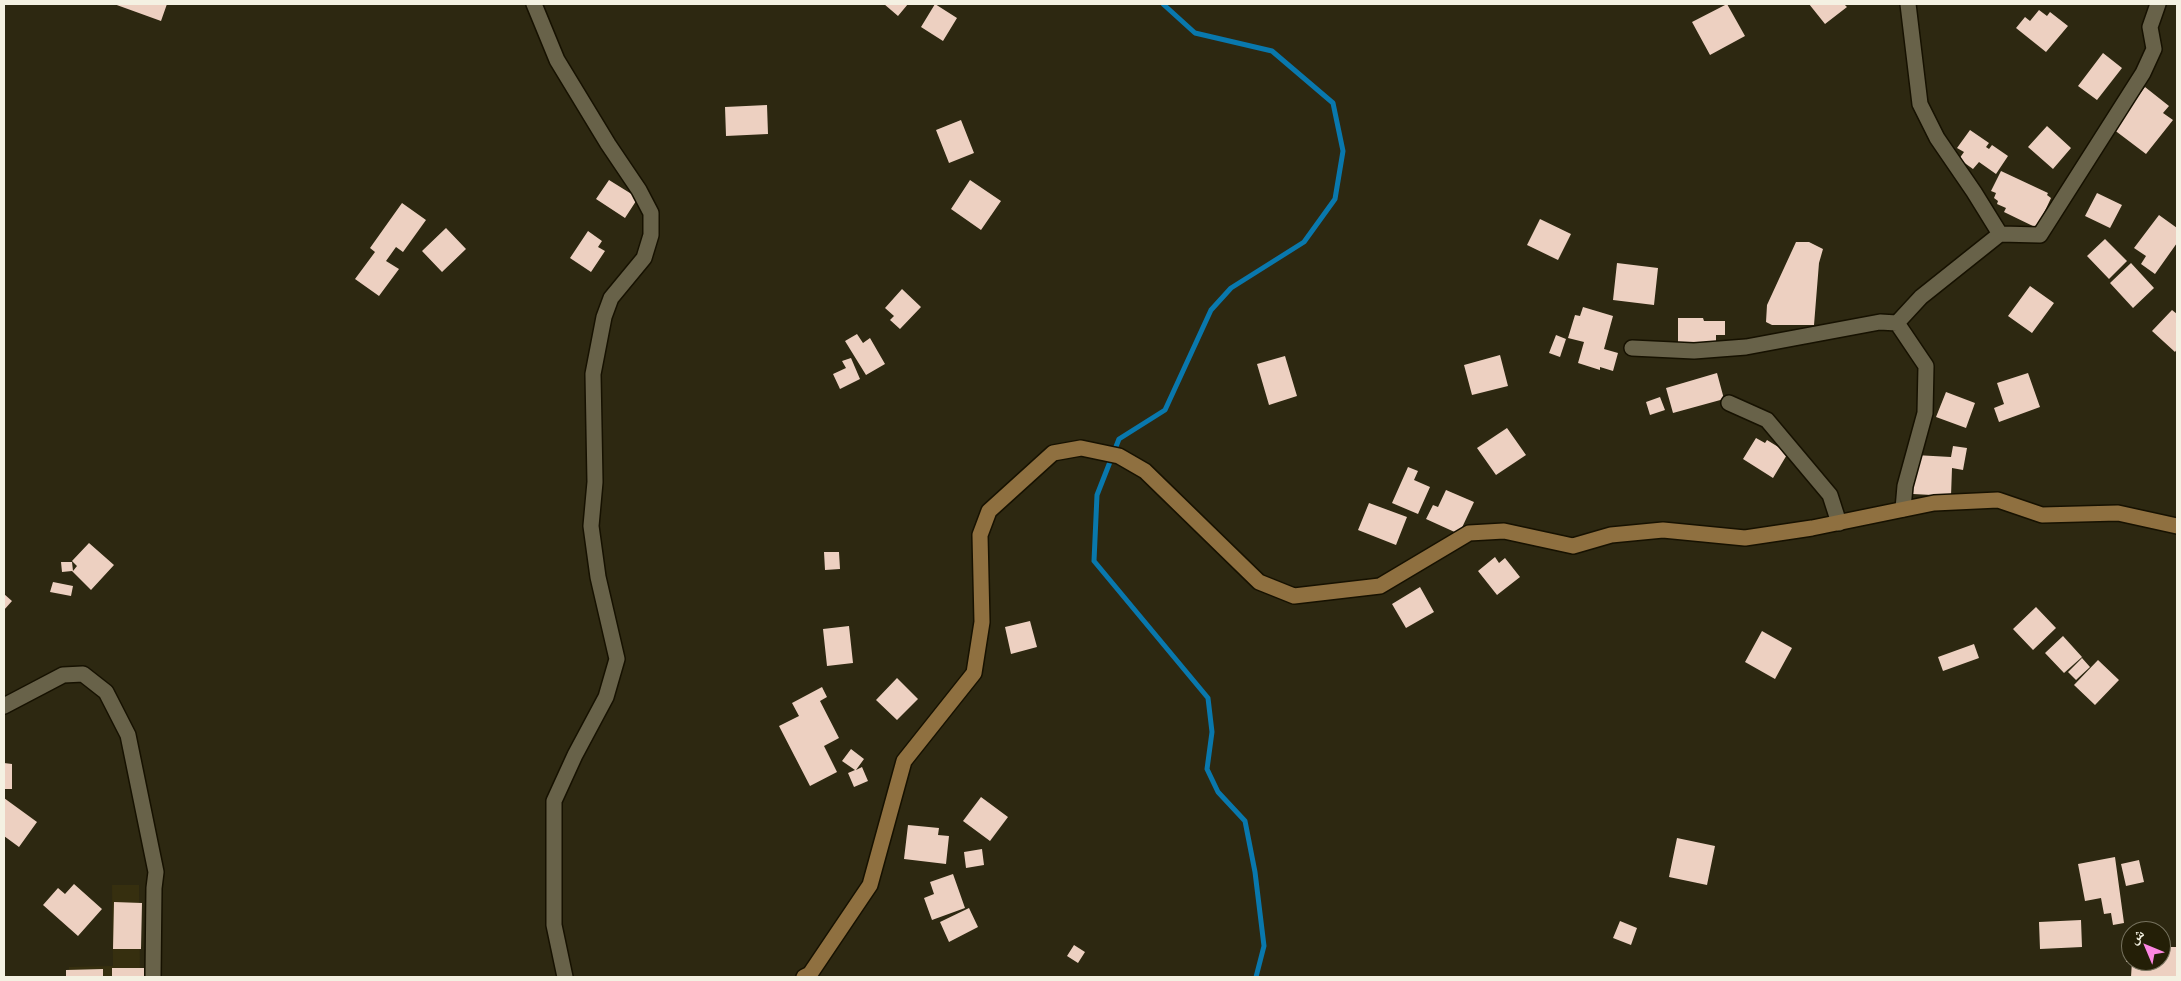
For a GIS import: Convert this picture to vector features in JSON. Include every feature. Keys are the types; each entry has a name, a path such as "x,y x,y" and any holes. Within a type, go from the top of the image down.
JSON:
{"street":[{"path":"534,4 557,60 608,144 639,190 651,213 652,235 644,258 611,298 604,317 593,374 595,482 591,526 598,577 617,659 606,697 575,755 554,801 554,925 565,977"},
{"path":"1908,4 1920,104 1937,138 2000,234"},
{"path":"1897,323 1921,297 2000,234 2040,235 2142,74 2154,49 2150,27 2158,4"},
{"path":"1632,348 1694,351 1746,347 1880,322 1897,323"},
{"path":"1897,323 1926,366 1925,413 1905,486 1903,509"},
{"path":"1729,403 1767,420 1830,495 1839,523"},
{"path":"804,977 810,974 870,885 904,761 974,673 982,622 980,535 989,511 1053,453 1081,448 1119,456 1145,471 1259,582 1294,596 1380,586 1469,533 1504,531 1573,546 1611,535 1663,530 1745,538 1839,523 1934,503 1998,500 2042,515 2118,513 2177,526"},
{"path":"4,706 63,675 83,674 106,692 128,735 156,872 154,888 153,977"}],"shaded area":[{"path":"112,885 139,885 140,977 69,977 69,967 113,966"}],"building":[{"path":"114,4 167,4 161,21"},
{"path":"884,4 908,4 898,16"},
{"path":"935,4 957,18 943,41 921,27"},
{"path":"1727,4 1745,36 1710,55 1692,22"},
{"path":"1809,4 1844,4 1847,7 1825,24"},
{"path":"2039,10 2047,16 2050,12 2068,26 2046,52 2016,28 2025,17 2030,21"},
{"path":"2103,53 2122,68 2097,100 2078,86"},
{"path":"2145,87 2169,106 2163,113 2173,120 2146,154 2113,129"},
{"path":"767,105 768,134 726,136 725,107"},
{"path":"961,120 974,153 949,163 936,130"},
{"path":"2047,126 2071,148 2053,169 2028,147"},
{"path":"1970,130 1989,143 1986,147 1989,149 1992,145 2008,156 1996,174 1979,162 1973,169 1959,159 1964,152 1957,148"},
{"path":"2001,171 2048,193 2047,195 2051,198 2037,228 2004,212 2006,208 1997,204 1998,201 1994,198 1996,193 1991,191"},
{"path":"609,180 638,198 625,218 596,199"},
{"path":"970,180 1001,201 981,230 951,209"},
{"path":"2097,193 2122,205 2110,228 2085,216"},
{"path":"402,203 426,220 403,252 396,247 386,261 399,269 379,296 355,279 375,252 370,248"},
{"path":"2159,215 2177,228 2177,243 2155,274 2141,264 2146,256 2134,248"},
{"path":"1540,219 1571,234 1558,260 1527,245"},
{"path":"446,228 466,249 442,272 422,251"},
{"path":"588,231 602,241 598,247 605,251 591,272 570,258"},
{"path":"2105,239 2127,261 2109,279 2087,256"},
{"path":"1796,242 1809,242 1823,249 1819,263 1814,325 1772,325 1766,322 1767,305"},
{"path":"1617,263 1658,268 1654,305 1613,300"},
{"path":"2131,263 2154,288 2133,308 2110,283"},
{"path":"2030,286 2054,303 2032,333 2008,316"},
{"path":"902,289 921,307 900,329 890,320 894,316 885,308"},
{"path":"1583,307 1613,316 1604,349 1618,353 1613,371 1600,367 1600,370 1578,363 1584,342 1568,338 1575,315 1580,316"},
{"path":"2172,310 2177,314 2177,349 2175,352 2152,331"},
{"path":"1678,318 1703,318 1704,321 1725,321 1725,335 1716,335 1716,343 1678,343"},
{"path":"857,334 863,343 870,338 885,364 866,375 845,341"},
{"path":"1556,335 1566,339 1560,357 1549,353"},
{"path":"1500,355 1508,386 1472,395 1464,365"},
{"path":"1285,356 1297,396 1269,405 1257,364"},
{"path":"851,358 860,379 840,389 833,374 846,368 842,361"},
{"path":"1717,373 1724,399 1673,413 1666,388"},
{"path":"2028,373 2040,407 1999,422 1994,408 2004,404 1997,383"},
{"path":"1946,392 1975,403 1966,428 1936,417"},
{"path":"1660,397 1665,410 1650,415 1646,402"},
{"path":"1507,428 1526,455 1496,475 1477,448"},
{"path":"1756,438 1765,443 1767,440 1788,453 1773,478 1743,459"},
{"path":"1953,446 1967,448 1963,470 1952,468 1951,496 1913,494 1915,455 1951,457"},
{"path":"1408,467 1418,471 1414,480 1430,487 1418,514 1392,503"},
{"path":"1446,490 1474,502 1459,534 1426,519 1433,505 1438,507"},
{"path":"1369,503 1407,517 1396,545 1358,530"},
{"path":"89,543 114,565 91,590 72,571 62,572 61,562 72,562 73,571 77,566 72,561"},
{"path":"824,552 839,552 840,569 825,570"},
{"path":"1495,557 1499,563 1505,558 1520,577 1497,595 1478,571"},
{"path":"53,582 73,586 71,596 50,592"},
{"path":"1420,587 1434,612 1406,628 1392,604"},
{"path":"4,594 12,601 4,610"},
{"path":"2036,607 2056,628 2033,650 2013,629"},
{"path":"1030,621 1037,647 1011,654 1005,627"},
{"path":"849,626 853,663 827,666 823,629"},
{"path":"1762,631 1792,648 1775,679 1745,662"},
{"path":"2063,636 2082,657 2064,673 2045,653"},
{"path":"1974,644 1979,658 1943,671 1938,657"},
{"path":"2082,658 2090,667 2076,680 2068,672"},
{"path":"2098,660 2119,680 2095,705 2074,685"},
{"path":"897,678 918,699 897,720 876,700"},
{"path":"822,687 827,697 820,701 839,738 824,746 837,772 810,786 779,726 799,716 792,703"},
{"path":"851,749 864,759 856,770 862,767 868,781 854,787 848,773 855,770 842,761"},
{"path":"4,763 12,764 12,789 4,789"},
{"path":"981,797 1008,817 990,841 963,821"},
{"path":"4,798 37,822 19,847 4,836"},
{"path":"908,825 939,828 938,835 949,836 946,864 904,859"},
{"path":"1677,838 1715,846 1707,885 1669,877"},
{"path":"982,849 984,865 966,868 964,852"},
{"path":"2115,857 2124,921 2121,921 2121,924 2113,925 2111,913 2104,914 2101,898 2085,901 2078,864"},
{"path":"2139,860 2144,882 2126,886 2121,864"},
{"path":"953,874 965,908 932,920 924,898 934,894 930,882"},
{"path":"74,884 102,909 78,936 43,905 58,888 65,894"},
{"path":"114,902 142,903 141,949 113,949"},
{"path":"969,908 978,927 949,942 940,922"},
{"path":"2081,920 2082,947 2040,949 2039,922"},
{"path":"1620,921 1637,928 1631,945 1613,938"},
{"path":"1074,945 1085,952 1078,963 1067,956"},
{"path":"2171,947 2177,947 2177,977 2131,977 2131,971 2171,971"},
{"path":"112,968 144,968 144,977 112,977"},
{"path":"103,969 103,977 66,977 66,970"}],"waterway":[{"path":"1163,4 1195,33 1272,51 1333,103 1343,151 1335,199 1304,242 1231,288 1211,310 1165,410 1119,439 1097,495 1094,561 1208,698 1212,732 1207,769 1218,792 1245,821 1255,872 1264,946 1256,977"}]}
